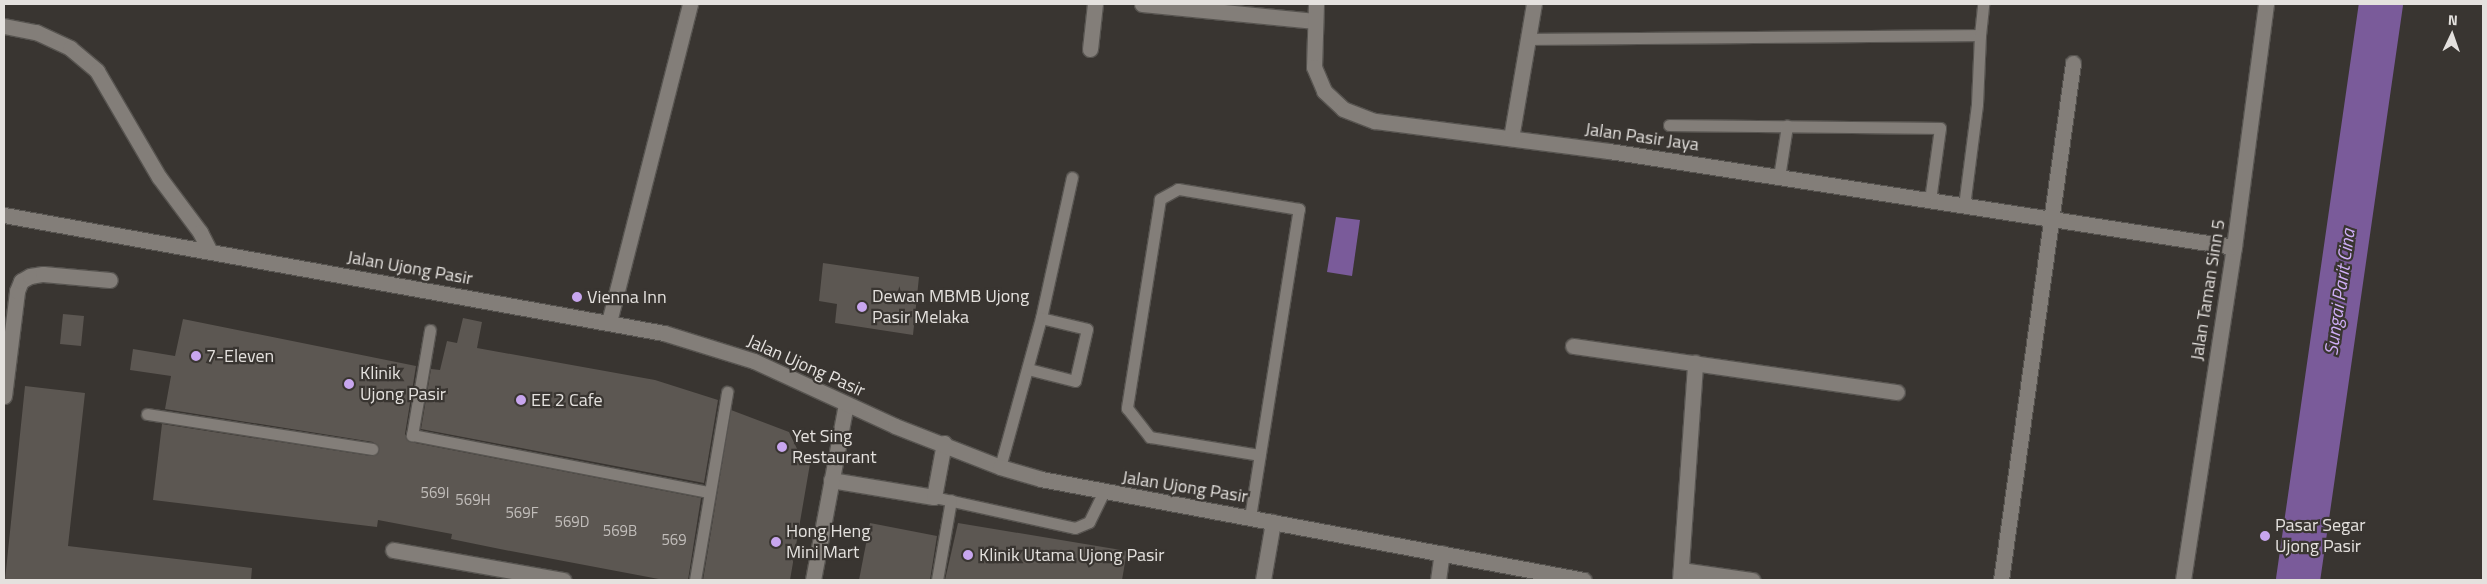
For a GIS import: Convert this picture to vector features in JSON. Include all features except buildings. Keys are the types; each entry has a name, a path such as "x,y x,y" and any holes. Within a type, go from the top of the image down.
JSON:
{"street":[{"path":"609,322 690,4"},
{"path":"1090,48 1095,4"},
{"path":"1142,4 1315,21"},
{"name":"Jalan Pasir Jaya","path":"1316,4 1314,67 1324,91 1343,110 1375,120 1779,177 2234,247"},
{"path":"1511,138 1534,4"},
{"name":"Jalan Taman Sinn 5","path":"2183,580 2234,247 2266,4"},
{"path":"4,26 36,32 70,48 97,71 159,177 200,232 210,252"},
{"path":"2001,580 2073,63"},
{"name":"Jalan Ujong Pasir","path":"4,215 609,322 710,346 754,361 846,404 1000,467 1103,493 1250,517 1582,580"},
{"path":"4,396 17,291 21,281 30,276 43,274 110,280"},
{"path":"1573,346 1897,392"},
{"path":"1695,363 1681,575 1752,580"},
{"path":"813,580 846,404"},
{"path":"831,480 934,497 944,443"},
{"path":"1263,580 1273,522"},
{"path":"393,550 563,580"},
{"path":"1438,580 1442,553"}],"lane":[{"path":"1964,206 1977,104 1983,4"},
{"path":"1528,38 1980,34"},
{"path":"1669,124 1940,128 1930,200"},
{"path":"1779,177 1787,126"},
{"path":"1000,467 1041,318 1072,177"},
{"path":"1250,517 1299,209 1178,189 1160,199 1127,408 1150,437 1260,454"},
{"path":"1028,369 1075,380 1087,329 1041,318"},
{"path":"430,330 412,435 710,492"},
{"path":"695,580 727,392"},
{"path":"147,414 372,449"},
{"path":"934,497 1075,528 1089,522 1103,493"},
{"path":"937,580 951,500"}],"shaded area":[{"path":"1336,217 1360,220 1352,276 1327,272"}],"waterway":[{"name":"Sungai Parit Cina","path":"2298,580 2381,4"}],"place":[{"name":"Vienna Inn","path":"577,297"},
{"name":"Dewan MBMB Ujong Pasir Melaka","path":"862,307"},
{"name":"7-Eleven","path":"196,356"},
{"name":"Klinik Ujong Pasir","path":"349,384"},
{"name":"EE 2 Cafe","path":"521,400"},
{"name":"Yet Sing Restaurant","path":"782,447"},
{"name":"Pasar Segar Ujong Pasir","path":"2265,536"},
{"name":"Hong Heng Mini Mart","path":"776,542"},
{"name":"Klinik Utama Ujong Pasir","path":"968,555"}]}
